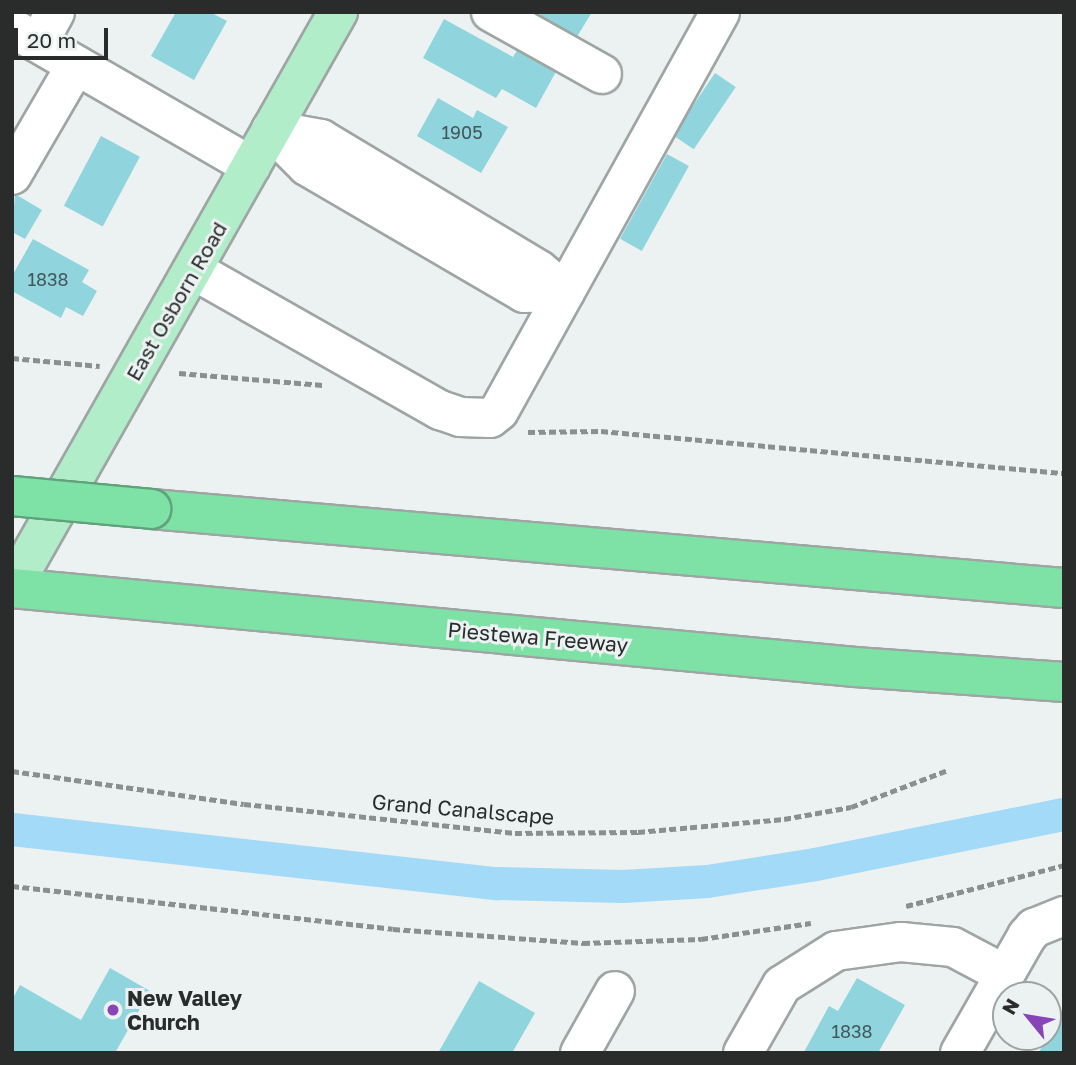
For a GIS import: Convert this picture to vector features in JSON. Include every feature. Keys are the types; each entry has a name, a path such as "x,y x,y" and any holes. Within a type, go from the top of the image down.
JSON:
{"highway":[{"path":"12,496 922,579 1064,588"},
{"path":"922,579 1064,569"},
{"name":"Piestewa Freeway","path":"12,588 855,667 1059,696"}],"main road":[{"name":"East Osborn Road","path":"12,588 194,271 338,12"}],"street":[{"path":"491,12 602,74"},
{"path":"194,271 440,410 476,419 499,411 720,12"},
{"path":"35,28 76,65 251,166"},
{"path":"12,176 76,65"},
{"path":"271,130 307,166 524,293 565,292"},
{"path":"960,1053 1004,974 1049,922"},
{"path":"743,1053 782,985 836,951 901,942 953,947 1004,974"},
{"path":"580,1053 615,991"}],"path":[{"path":"12,358 101,366"},
{"path":"179,373 334,386"},
{"path":"522,432 601,431 1064,473"},
{"name":"Grand Canalscape","path":"12,771 244,804 515,833 638,832 784,819 851,807 948,770"},
{"path":"896,908 1064,865"},
{"path":"12,886 393,929 583,943 701,939 824,921"}],"building":[{"path":"176,12 210,12 227,21 194,80 151,56"},
{"path":"542,12 592,12 575,40 538,19"},
{"path":"444,19 513,57 519,47 558,68 536,108 502,89 496,98 423,58"},
{"path":"715,73 736,87 694,149 673,135"},
{"path":"438,98 473,118 477,110 508,127 481,173 417,136"},
{"path":"101,136 140,157 103,226 64,206"},
{"path":"667,154 689,166 642,251 620,239"},
{"path":"15,194 42,210 25,239 12,232"},
{"path":"33,239 89,270 82,282 97,291 83,316 66,307 61,318 12,291 12,276"},
{"name":"New Valley Church","path":"110,968 150,991 115,1053 12,1053 12,1000 20,985 81,1020"},
{"path":"857,978 905,1005 878,1053 804,1052 829,1006 838,1011"},
{"path":"479,981 535,1013 512,1053 438,1053"},
{"path":"1064,1006 1064,1053 1038,1053 1062,1051"}],"waterway":[{"path":"12,829 497,883 623,886 707,881 815,864 1064,814"}],"place":[{"name":"New Valley Church","path":"113,1010"}]}
